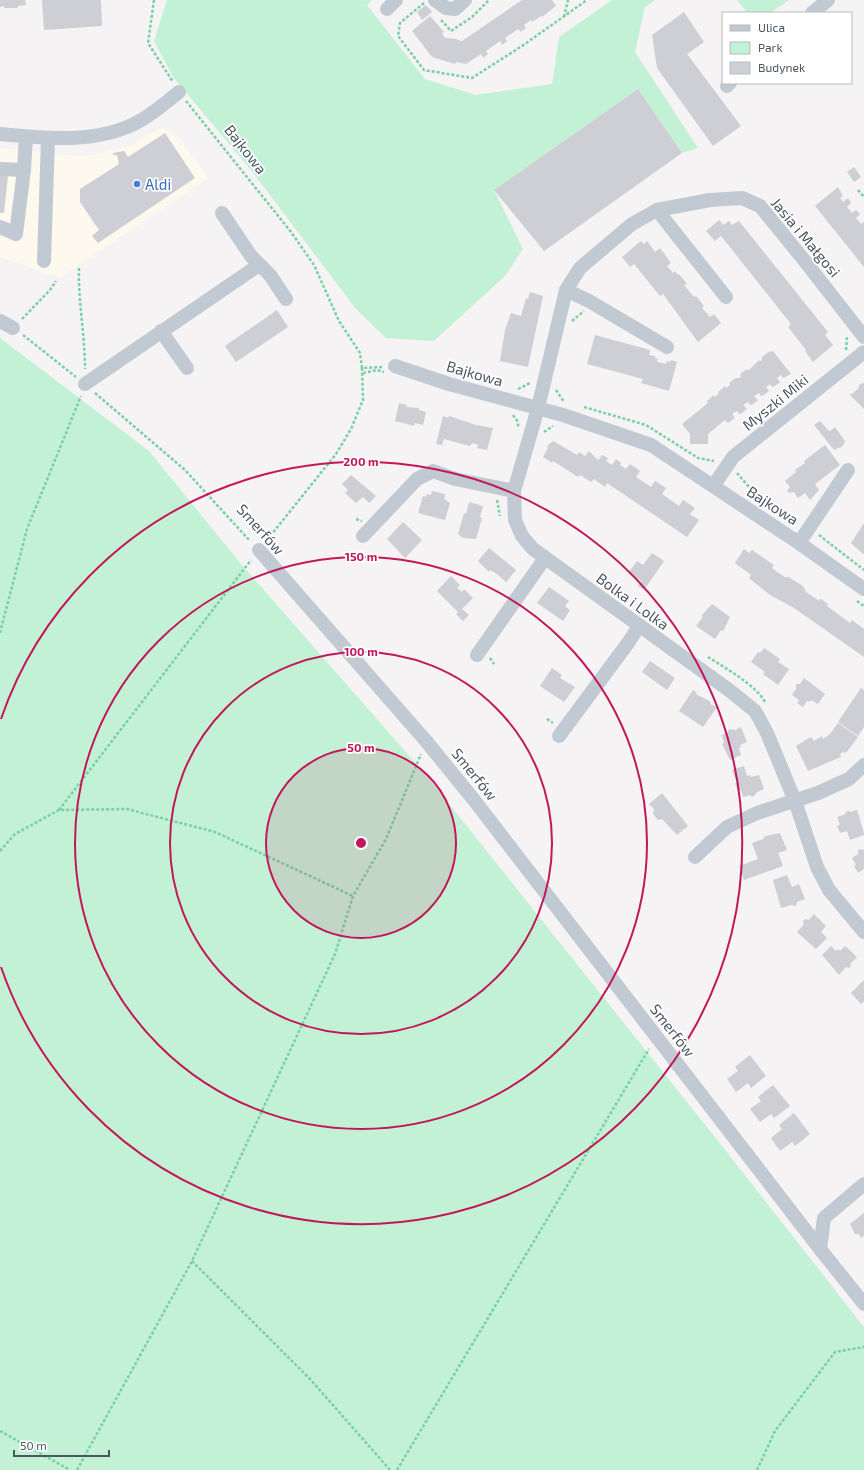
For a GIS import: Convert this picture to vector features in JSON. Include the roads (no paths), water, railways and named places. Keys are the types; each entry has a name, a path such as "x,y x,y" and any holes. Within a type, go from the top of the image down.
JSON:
{"street":[{"path":"432,5 455,9 465,0"},
{"path":"813,12 828,0"},
{"path":"0,134 48,138 92,136 123,129 154,112 179,92"},
{"path":"0,227 16,234 24,170 26,137"},
{"path":"44,261 48,138"},
{"path":"0,169 24,170"},
{"name":"Jasia i Małgosi","path":"538,408 566,290 580,268 596,253 632,224 657,210 710,200 742,198 760,206 864,337"},
{"path":"657,210 726,297"},
{"path":"222,213 242,243 259,265 270,275 286,299"},
{"path":"85,384 259,265"},
{"path":"566,290 589,301 667,347"},
{"path":"0,321 13,328"},
{"path":"161,331 187,368"},
{"name":"Myszki Miki","path":"714,485 733,457 864,352"},
{"name":"Bajkowa","path":"395,366 448,384 538,408 651,445 714,485 741,506 800,543 864,589"},
{"name":"Bolka i Lolka","path":"538,408 514,491 515,520 522,536 533,550 730,690 755,711 767,733 795,801 817,867 829,890 864,932"},
{"path":"800,543 848,470"},
{"path":"363,536 417,479 433,472 455,479 514,491"},
{"name":"Smerfów","path":"259,550 426,741 474,800 864,1304"},
{"path":"477,655 545,558"},
{"path":"559,736 639,626"},
{"path":"695,857 727,826 757,813 795,801 849,779 864,765"},
{"path":"820,1249 824,1218 864,1184"}],"place":[{"name":"Aldi","path":"137,184"}]}
